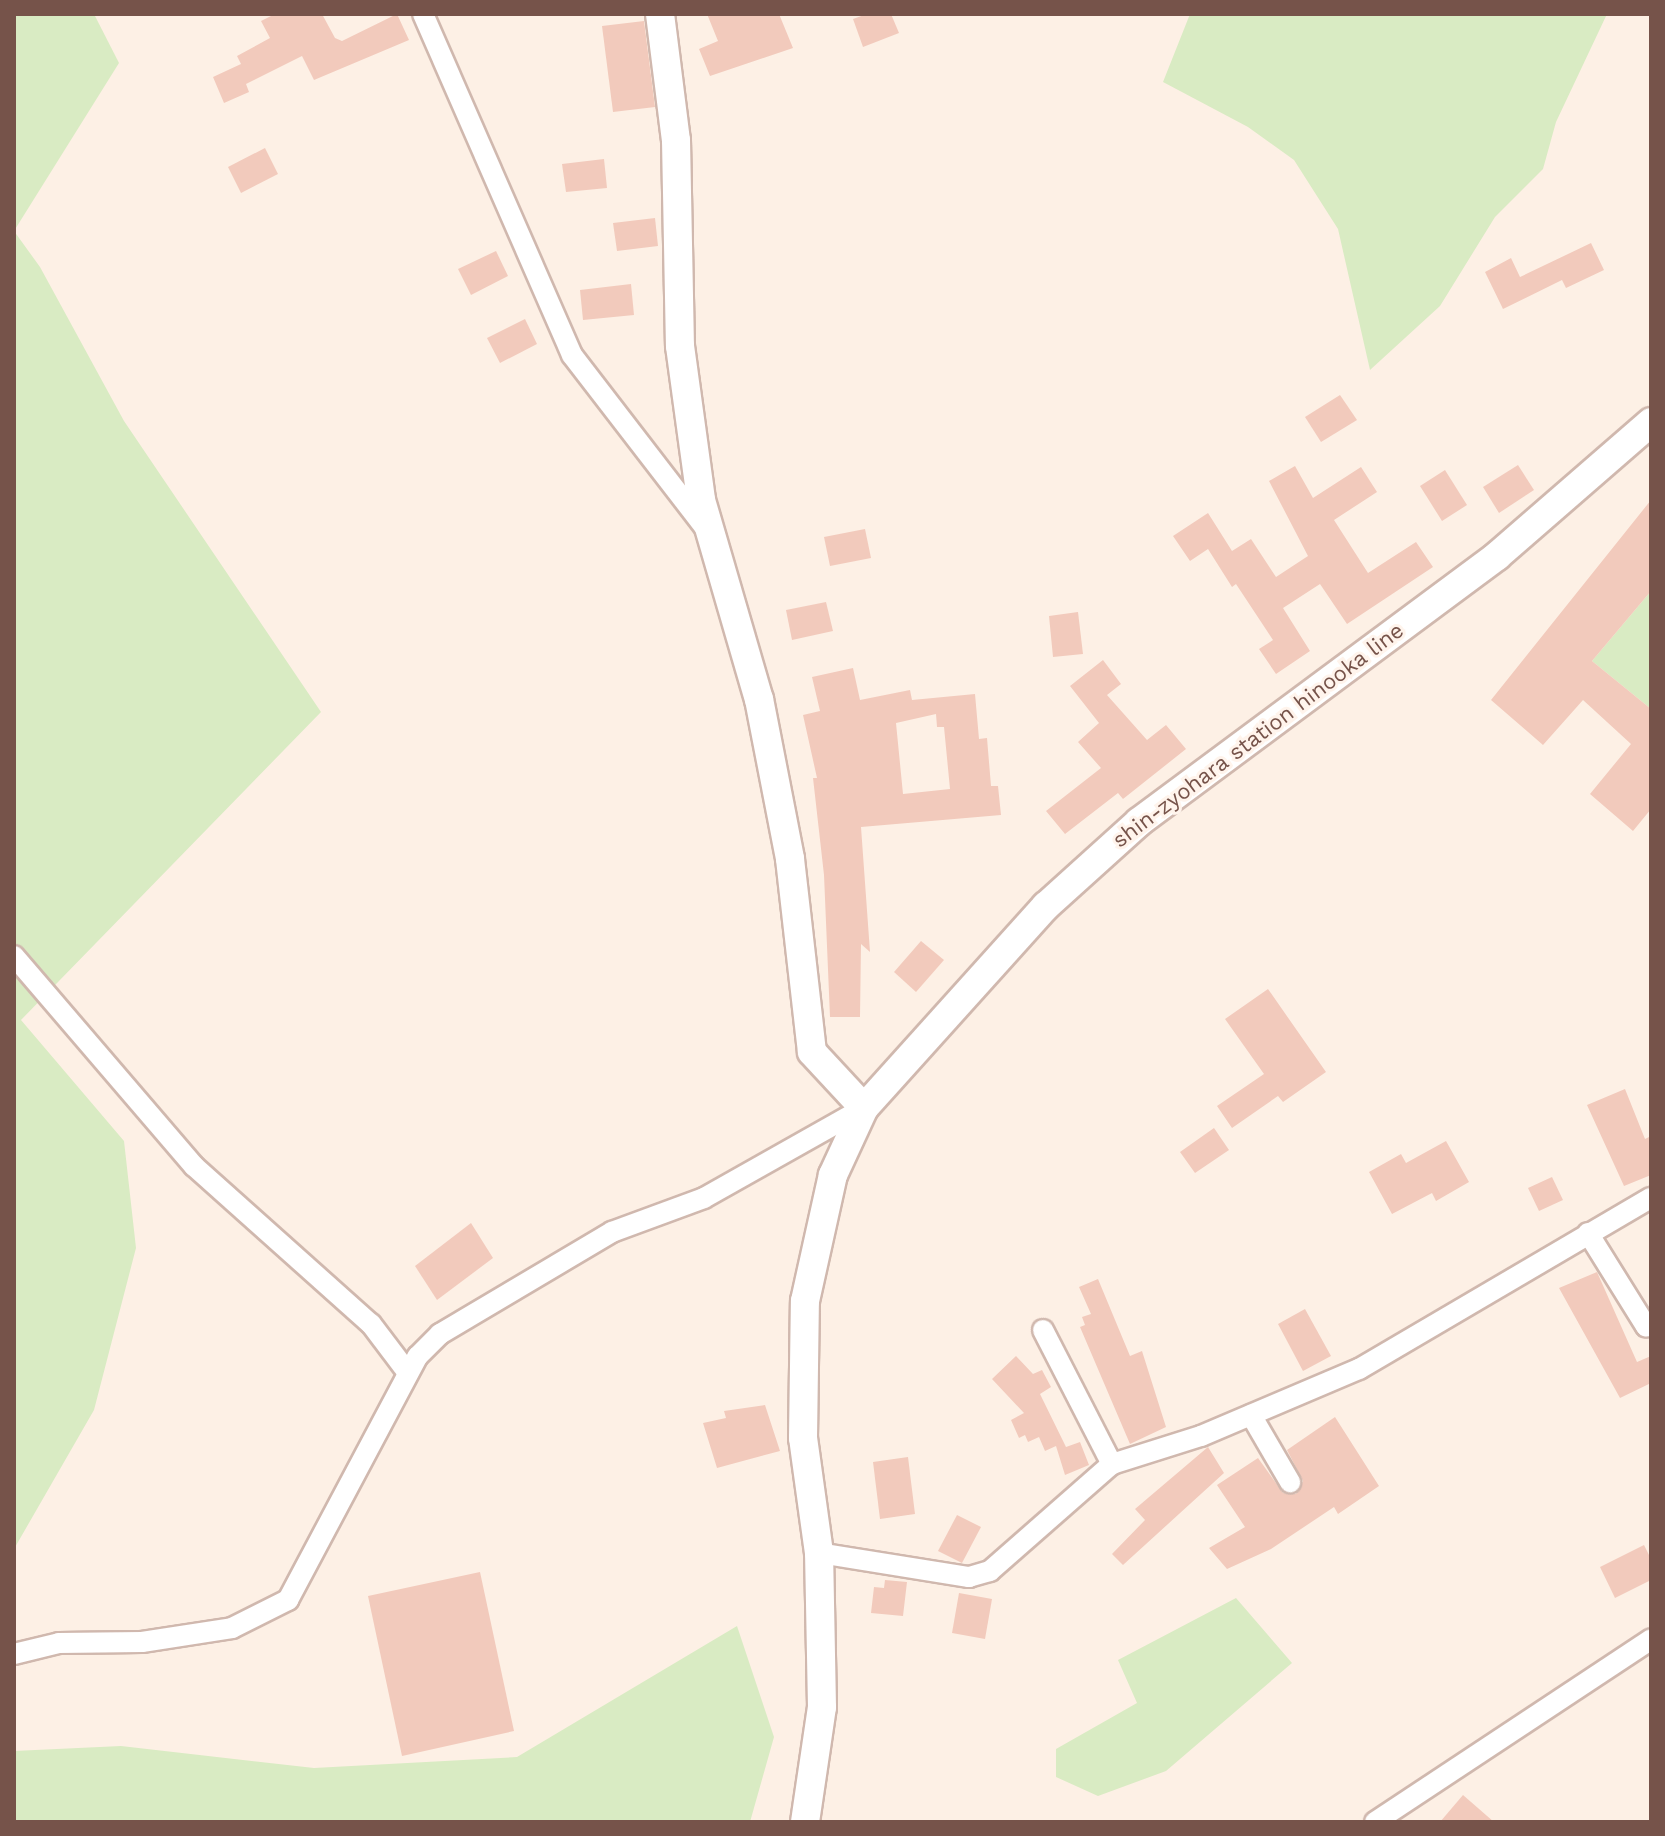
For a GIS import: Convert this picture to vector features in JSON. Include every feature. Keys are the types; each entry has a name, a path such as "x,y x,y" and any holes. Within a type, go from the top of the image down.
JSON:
{"main road":[{"path":"660,14 676,140 680,346 701,500 718,544 759,699 790,859 812,1052 864,1108"},
{"name":"shin-zyohara station hinooka line","path":"805,1822 822,1707 819,1553 803,1438 805,1301 833,1175 864,1108 1046,906 1139,822 1497,556 1651,422"}],"street":[{"path":"423,14 572,355 718,544"},
{"path":"14,956 194,1166 371,1324 408,1373"},
{"path":"14,1654 59,1643 142,1642 232,1628 288,1600 408,1373 440,1334 533,1275 612,1232 704,1198 864,1108"},
{"path":"819,1553 969,1577 990,1571 1112,1464 1251,1415 1359,1369 1651,1198"},
{"path":"1588,1233 1646,1326 1651,1324"},
{"path":"1043,1330 1112,1464"},
{"path":"1251,1415 1290,1482"},
{"path":"1375,1822 1651,1639"}],"green space":[{"path":"14,14 94,14 119,63 14,231"},
{"path":"1190,14 1607,14 1556,122 1543,169 1495,217 1440,306 1370,370 1338,229 1294,160 1248,127 1163,82"},
{"path":"14,231 40,267 124,421 321,712 21,1020 124,1141 136,1248 94,1410 14,1549"},
{"path":"1651,591 1651,709 1592,661"},
{"path":"1236,1598 1292,1663 1166,1771 1098,1796 1056,1777 1056,1749 1137,1703 1118,1660"},
{"path":"737,1626 774,1737 750,1822 14,1822 14,1751 121,1746 314,1768 517,1757"}],"building":[{"path":"275,14 322,14 335,38 342,41 397,14 409,40 314,80 302,56 246,84 249,92 224,103 213,77 241,64 237,56 270,38 261,21"},
{"path":"707,14 779,14 793,48 710,76 699,49 718,41"},
{"path":"867,14 891,14 899,33 863,47 853,19"},
{"path":"644,21 655,107 613,112 602,26"},
{"path":"265,148 278,174 241,193 228,167"},
{"path":"604,159 607,188 566,192 562,164"},
{"path":"655,218 658,246 617,251 613,223"},
{"path":"1591,243 1604,270 1566,288 1562,280 1503,309 1485,272 1511,258 1520,277"},
{"path":"496,251 508,276 471,295 458,269"},
{"path":"631,284 634,315 583,320 580,290"},
{"path":"525,319 537,344 500,363 487,338"},
{"path":"1340,395 1357,420 1321,442 1305,417"},
{"path":"1518,465 1534,490 1499,513 1483,487"},
{"path":"1295,466 1313,498 1361,467 1377,492 1334,520 1368,573 1416,542 1433,567 1347,624 1320,584 1283,608 1310,651 1276,674 1259,649 1273,640 1236,584 1232,587 1208,549 1190,561 1173,536 1208,513 1232,551 1251,539 1276,577 1308,556 1269,481"},
{"path":"1445,470 1467,505 1442,521 1420,486"},
{"path":"1651,500 1651,591 1592,661 1651,709 1651,809 1633,831 1590,794 1631,744 1583,700 1543,745 1491,700"},
{"path":"865,529 871,558 830,566 824,537"},
{"path":"826,602 833,631 792,640 786,610"},
{"path":"1078,612 1083,654 1053,657 1049,616"},
{"path":"1103,660 1121,684 1107,695 1147,740 1166,725 1186,749 1123,799 1118,793 1065,834 1046,811 1101,768 1078,742 1099,723 1070,686"},
{"path":"853,668 860,700 910,690 912,700 975,694 979,739 987,738 991,786 998,786 1001,815 861,827 870,952 861,944 860,1017 830,1017 824,875 813,778 817,778 803,715 820,711 812,677","holes":["936,714 937,727 944,727 950,789 903,794 896,723"]},
{"path":"921,941 944,960 916,992 894,972"},
{"path":"1268,989 1326,1072 1283,1102 1278,1096 1232,1128 1217,1106 1264,1074 1225,1019"},
{"path":"1625,1089 1645,1139 1651,1136 1651,1175 1624,1186 1587,1105"},
{"path":"1214,1128 1229,1150 1195,1173 1180,1152"},
{"path":"1446,1141 1469,1182 1436,1201 1432,1193 1392,1214 1369,1172 1401,1154 1406,1163"},
{"path":"1552,1177 1563,1200 1539,1211 1528,1188"},
{"path":"471,1223 493,1258 437,1300 415,1266"},
{"path":"1597,1272 1637,1362 1651,1356 1651,1383 1620,1398 1559,1288"},
{"path":"1098,1279 1130,1356 1142,1351 1166,1427 1130,1444 1080,1327 1085,1325 1082,1317 1091,1314 1079,1287"},
{"path":"1305,1309 1331,1356 1303,1371 1278,1324"},
{"path":"1016,1356 1033,1374 1042,1370 1051,1387 1040,1394 1066,1447 1080,1442 1089,1465 1065,1475 1056,1446 1045,1451 1039,1437 1028,1442 1025,1435 1019,1438 1011,1420 1024,1413 992,1379"},
{"path":"765,1405 780,1451 717,1468 703,1423 726,1418 724,1411"},
{"path":"1335,1417 1379,1486 1338,1514 1334,1507 1271,1549 1227,1569 1209,1548 1245,1527 1217,1485 1258,1458 1283,1493 1296,1494 1303,1481 1287,1450"},
{"path":"1208,1447 1224,1473 1123,1565 1112,1554 1145,1520 1135,1509"},
{"path":"908,1457 915,1514 880,1519 873,1462"},
{"path":"957,1515 981,1527 962,1563 938,1551"},
{"path":"1644,1545 1651,1559 1651,1580 1615,1598 1600,1567"},
{"path":"480,1572 514,1731 402,1756 368,1596"},
{"path":"885,1580 907,1582 903,1616 871,1613 874,1587 884,1588"},
{"path":"959,1593 992,1599 985,1639 952,1633"},
{"path":"1463,1795 1494,1822 1440,1822"}]}
